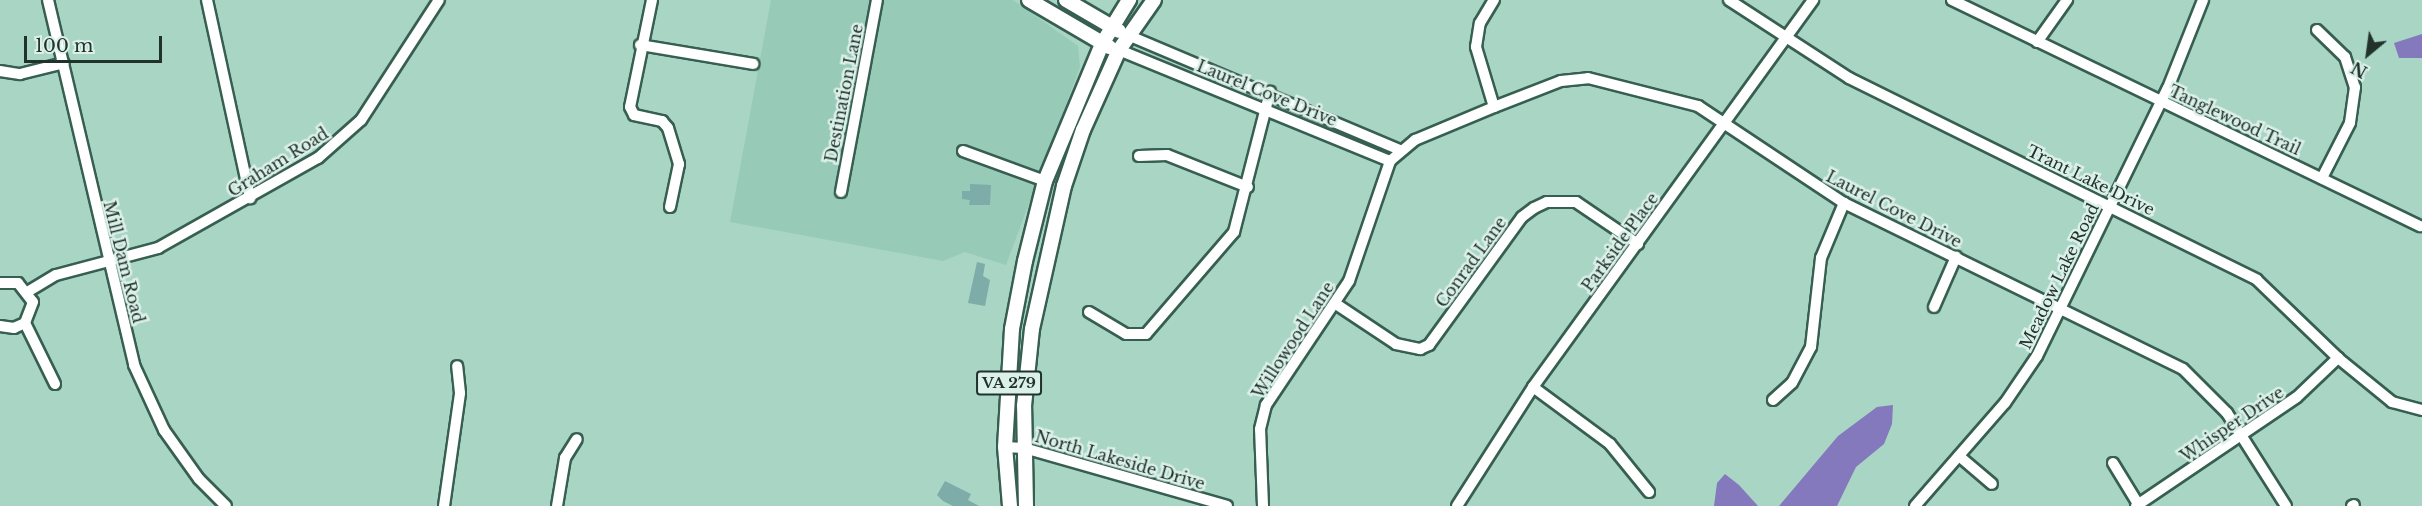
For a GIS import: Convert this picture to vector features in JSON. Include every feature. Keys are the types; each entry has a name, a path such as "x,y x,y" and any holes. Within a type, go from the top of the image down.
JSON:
{"main road":[{"path":"1029,0 1102,44 1119,50"},
{"path":"1066,0 1111,28 1130,36"},
{"name":"VA 279","path":"1010,506 1005,447 1012,330 1045,181 1102,44 1129,0"},
{"name":"VA 279","path":"1026,506 1024,448 1032,329 1059,205 1083,130 1119,50 1154,0"}],"street":[{"name":"Mill Dam Road","path":"48,0 134,365 164,430 200,479 226,506"},
{"path":"207,0 250,198"},
{"name":"Graham Road","path":"29,291 56,275 158,248 318,158 351,132 439,0"},
{"path":"652,0 640,45 630,107 634,115 662,121 668,128 679,164 670,207"},
{"name":"Destination Lane","path":"841,192 877,0"},
{"name":"Trant Lake Drive","path":"1729,0 1849,78 2110,205 2257,280 2338,358 2392,402 2422,410"},
{"name":"Parkside Place","path":"1457,506 1533,387 1813,0"},
{"name":"Tanglewood Trail","path":"1952,0 2420,226"},
{"path":"2037,42 2067,0"},
{"name":"Meadow Lake Road","path":"1916,506 2025,376 2161,102 2203,0"},
{"path":"1492,3 1480,23 1476,47 1494,107"},
{"path":"2317,30 2345,57 2355,87 2350,123 2322,178"},
{"name":"Laurel Cove Drive","path":"1130,36 1270,92 1400,150"},
{"path":"640,45 753,64"},
{"name":"Laurel Cove Drive","path":"1119,50 1390,160 1400,150 1494,107 1561,81 1588,78 1682,99 1725,123 1844,203 2183,369 2216,399 2286,506"},
{"path":"0,71 20,74 64,63"},
{"path":"1089,312 1136,336 1155,328 1234,232 1248,188 1263,107 1270,92"},
{"path":"963,151 1045,181"},
{"path":"1139,156 1167,154 1248,188"},
{"name":"Willowood Lane","path":"1263,506 1260,429 1266,405 1336,304 1358,259 1390,160"},
{"name":"Conrad Lane","path":"1336,304 1396,344 1420,349 1429,345 1522,217 1534,208 1547,202 1576,202 1638,244"},
{"path":"1773,400 1792,383 1811,347 1821,258 1844,203"},
{"path":"1934,307 1956,257"},
{"path":"0,283 18,283 29,291 33,308 25,323 14,328 0,326"},
{"path":"25,323 56,384"},
{"name":"Whisper Drive","path":"2137,505 2243,437 2297,397 2338,358"},
{"path":"444,506 460,393 457,366"},
{"path":"1533,387 1610,444 1649,492"},
{"path":"557,506 565,458 577,439"},
{"name":"North Lakeside Drive","path":"1005,447 1024,448 1227,506"},
{"path":"1959,456 1992,484"},
{"path":"2114,463 2137,505"}],"shaded area":[{"path":"771,0 1013,0 1078,46 1080,67 1006,265 965,252 943,261 730,222"},
{"path":"2422,34 2422,58 2399,58 2394,43"},
{"path":"1893,405 1892,424 1884,444 1856,467 1837,506 1779,506 1838,436 1877,407"},
{"path":"1725,474 1739,485 1758,506 1714,506 1717,483"}],"building":[{"path":"970,184 991,185 990,205 969,205 970,200 962,199 962,191 970,191"},
{"path":"977,262 985,264 983,276 990,280 985,306 968,303"},
{"path":"945,481 971,494 968,500 979,506 953,506 943,501 937,495"}]}
